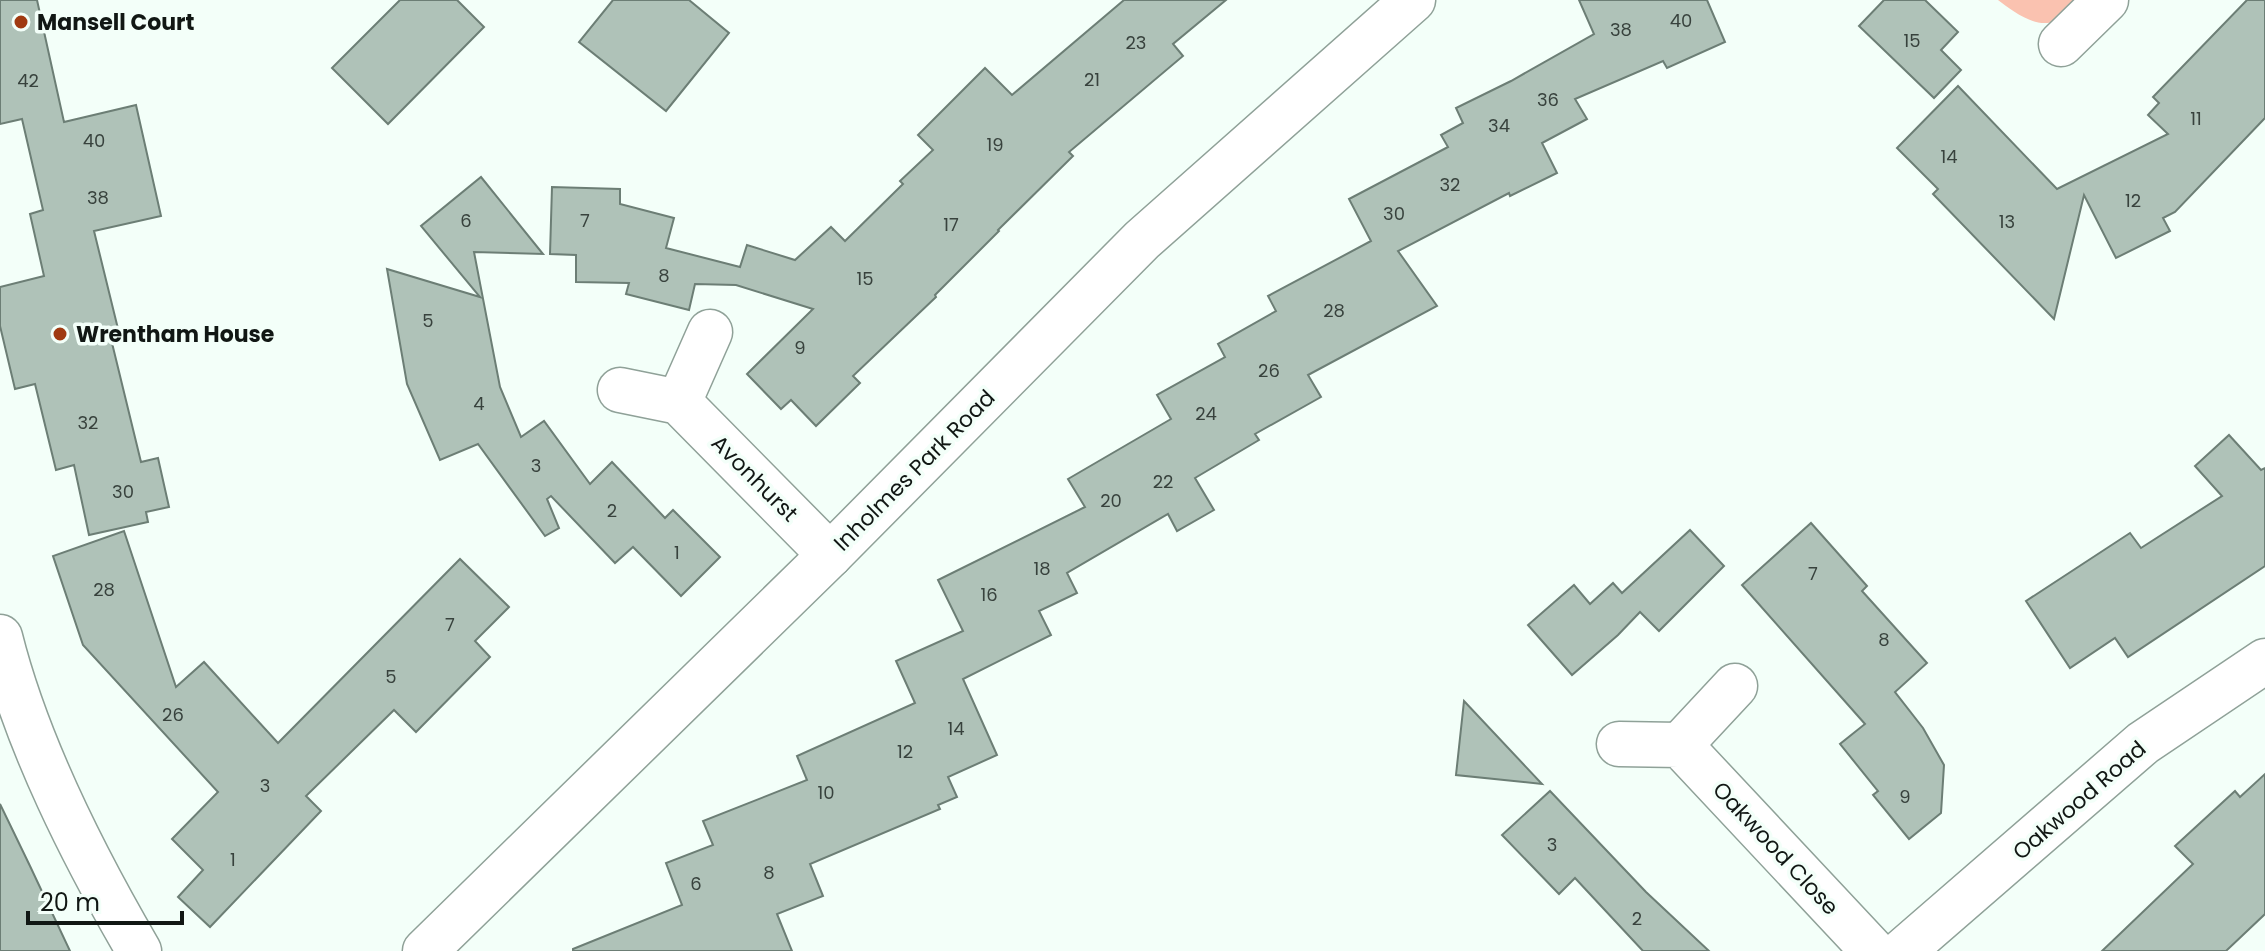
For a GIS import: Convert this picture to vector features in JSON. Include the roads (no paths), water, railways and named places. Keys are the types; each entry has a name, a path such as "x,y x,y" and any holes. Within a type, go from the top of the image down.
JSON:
{"street":[{"name":"Inholmes Park Road","path":"425,951 830,555 1142,240 1413,0"},
{"path":"2061,44 2106,0"},
{"path":"620,390 679,402 710,332"},
{"name":"Avonhurst","path":"679,402 830,555"},
{"path":"0,637 20,704 41,755 81,843 139,951"},
{"name":"Oakwood Road","path":"1903,951 2143,743 2265,661"},
{"path":"1619,744 1680,745 1735,686"},
{"name":"Oakwood Close","path":"1680,745 1873,951"}],"place":[{"name":"Mansell Court","path":"21,22"},
{"name":"Wrentham House","path":"60,334"}]}
